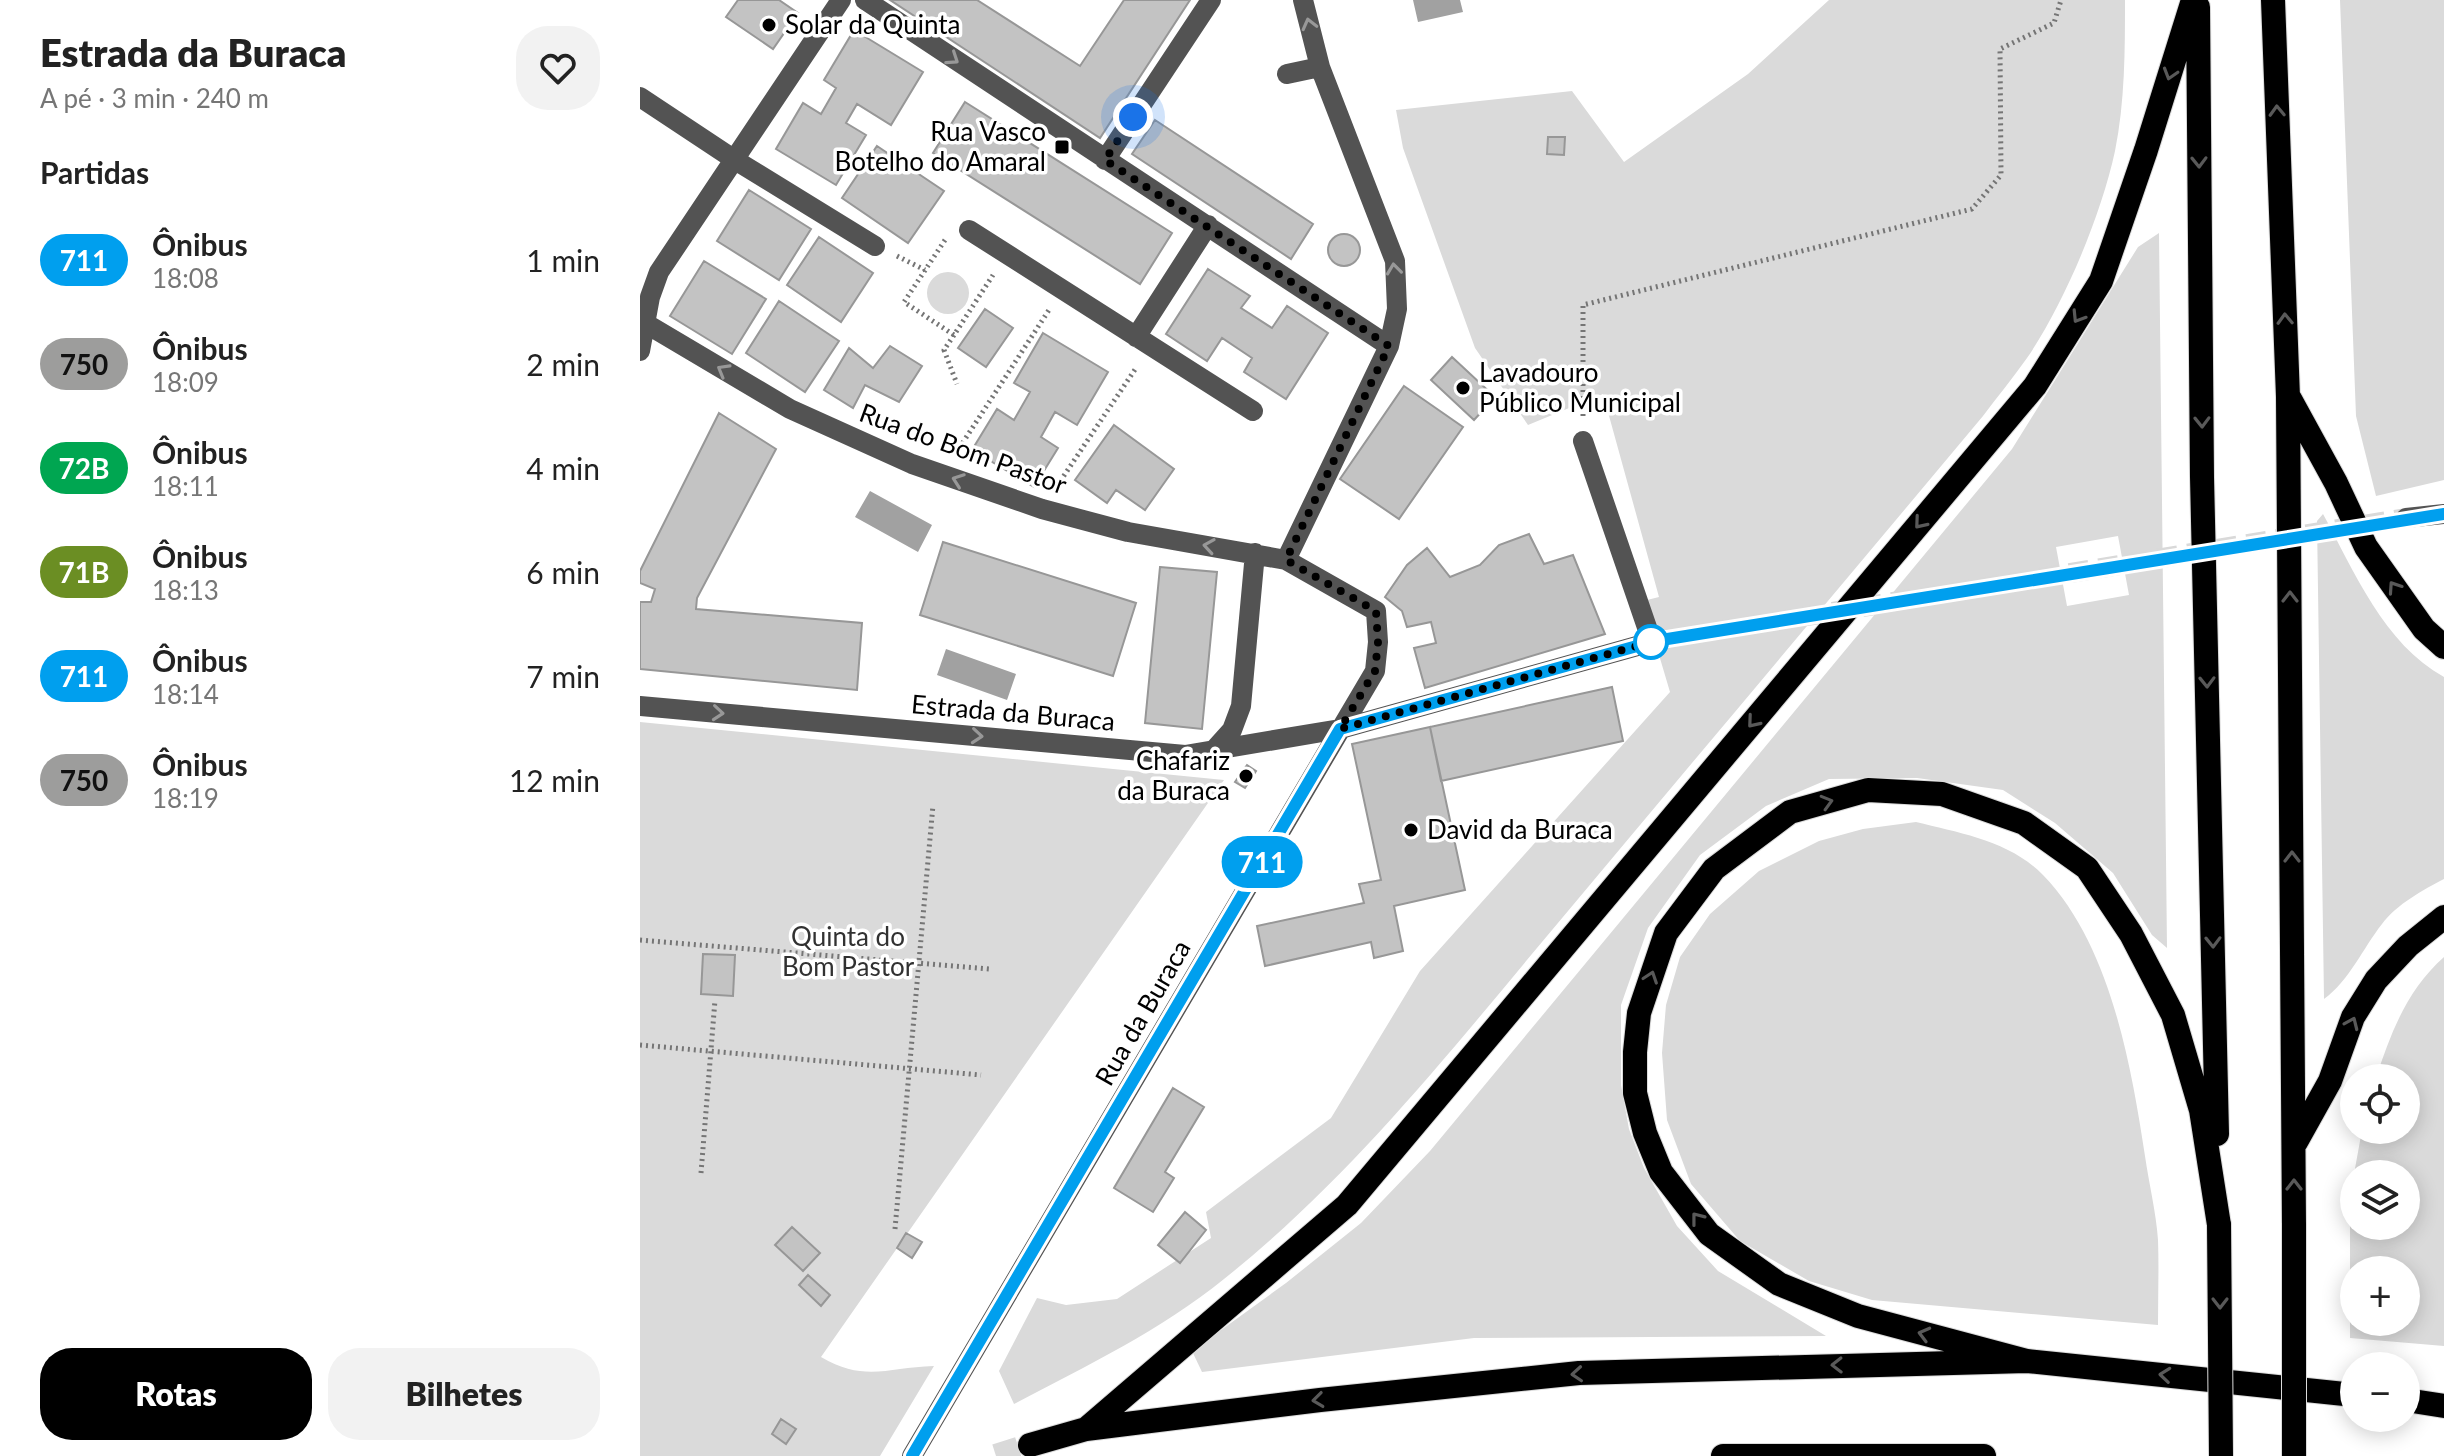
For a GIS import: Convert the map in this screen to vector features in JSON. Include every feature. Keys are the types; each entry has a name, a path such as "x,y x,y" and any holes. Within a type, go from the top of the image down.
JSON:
{"highway":[{"path":"2195,0 2221,1456"},
{"path":"1086,1429 1347,1205 2035,386 2101,281 2195,0"},
{"path":"2273,0 2288,397 2295,1144 2294,1456"},
{"path":"2288,397 2336,483 2366,547 2424,629 2444,647"},
{"path":"2027,1361 1858,1316 1779,1284 1709,1234 1661,1172 1645,1133 1635,1093 1635,1052 1639,1013 1666,933 1714,869 1790,812 1868,790 1942,794 2024,823 2087,868 2131,934 2173,1015 2201,1110 2219,1225"},
{"path":"2295,1144 2330,1081 2353,1017 2376,980 2408,946 2444,917"},
{"path":"1030,1445 1086,1429 1320,1400 1579,1373 2027,1361 2340,1394"},
{"path":"1723,1456 1984,1456"}],"street":[{"path":"640,351 642,322 659,272 841,0"},
{"path":"865,0 1389,346"},
{"path":"1105,160 1211,0"},
{"path":"1286,560 1389,346 1397,309 1395,261 1320,67 1303,0"},
{"path":"1287,74 1320,67"},
{"path":"640,97 875,246"},
{"path":"1143,342 1208,225"},
{"path":"969,230 1253,411"},
{"name":"Rua do Bom Pastor","path":"642,322 790,409 912,464 1042,509 1128,532 1286,560 1355,597"},
{"name":"Estrada da Buraca","path":"640,706 1185,755 1340,729 1654,642 1583,441"},
{"path":"2406,518 2443,514"},
{"path":"1214,750 1232,730 1241,706 1255,553"},
{"name":"Rua da Buraca","path":"912,1456 1375,671 1378,642 1376,611 1355,597"}],"path":[{"path":"1583,441 1583,305 1972,209 2001,175 2000,49 2054,23 2061,0"},
{"path":"954,335 904,302 957,222 969,230"},
{"path":"957,384 944,350 1006,254"},
{"path":"942,474 1062,290"},
{"path":"1042,509 1143,342"},
{"path":"895,1229 933,805"},
{"path":"640,940 989,969"},
{"path":"701,1173 715,1000"},
{"path":"640,1045 981,1075"}],"green space":[{"path":"1829,0 2125,0 2123,95 2109,176 2080,259 2041,336 1983,416 1446,1056 1362,1150 1272,1238 1200,1298 1122,1347 1014,1404 999,1371 1037,1298 1066,1305 1117,1299 1211,1238 1206,1212 1331,1118 1420,971 1670,692 1643,601 1659,597 1603,394 1528,425 1475,348 1403,148 1396,110 1572,91 1624,162 1748,74"},
{"path":"2340,0 2444,0 2444,480 2376,496 2356,416"},
{"path":"2159,233 2167,948 2152,935 2113,873 2055,823 2003,790 1917,778 1829,779 1766,806 1700,855 1648,928 1621,1005 1621,1085 1629,1129 1644,1168 1677,1226 1718,1271 1826,1336 1474,1338 1202,1372 1192,1351 1286,1283 1361,1223 1430,1151 2012,449 2138,247","holes":["2118,536 2129,595 2067,606 2056,547"]},
{"path":"948,272 963,278 969,293 963,308 948,314 933,308 927,293 933,278"},
{"path":"2323,514 2359,582 2388,626 2404,646 2444,677 2444,879 2411,898 2388,917 2348,974 2324,999 2317,521"},
{"name":"Quinta do Bom Pastor","path":"640,722 1224,780 821,1357 864,1372 934,1366 880,1456 640,1456"},
{"path":"1916,822 1984,840 2030,863 2066,903 2085,935 2114,1007 2133,1083 2157,1230 2158,1325 1872,1300 1809,1281 1740,1241 1691,1184 1667,1120 1662,1053 1666,1005 1680,957 1710,914 1759,871 1819,841 1863,829"},
{"path":"2444,957 2444,1346 2350,1338 2420,1336 2420,1256 2350,1256 2350,1240 2420,1240 2420,1160 2357,1160 2359,1144 2420,1144 2420,1064 2381,1064 2410,998"}],"shaded area":[{"path":"1413,0 1460,0 1463,12 1418,22"},
{"path":"870,491 932,525 918,552 855,517"},
{"path":"946,649 1016,674 1007,700 937,675"}],"building":[{"path":"738,0 779,0 798,13 773,49 726,17"},
{"path":"890,0 977,0 1080,66 1124,0 1190,0 1100,138"},
{"path":"854,30 923,72 891,125 857,104 846,123 866,135 836,185 776,149 803,103 821,114 836,88 824,80"},
{"path":"965,102 1172,233 1140,284 933,153"},
{"path":"1155,120 1313,224 1291,259 1132,154"},
{"path":"1548,137 1565,137 1564,155 1547,154"},
{"path":"877,146 944,191 908,243 842,198"},
{"path":"749,190 811,229 779,280 717,241"},
{"path":"1344,234 1355,239 1360,250 1355,261 1344,266 1333,261 1328,250 1333,239"},
{"path":"819,237 873,273 841,322 787,285"},
{"path":"704,261 766,299 732,354 670,316"},
{"path":"1208,269 1250,296 1241,308 1272,328 1287,306 1328,333 1286,399 1244,372 1252,358 1222,338 1207,361 1166,334"},
{"path":"779,301 839,341 805,392 746,353"},
{"path":"985,309 1013,328 986,367 958,348"},
{"path":"1043,333 1108,372 1077,425 1055,412 1041,437 1058,448 1034,487 972,450 997,409 1014,420 1030,392 1014,383"},
{"path":"890,346 922,366 899,402 865,385 853,408 824,390 849,348 873,368"},
{"name":"Lavadouro Público Municipal","path":"1452,357 1495,397 1474,420 1431,380"},
{"path":"1404,386 1463,427 1399,519 1340,479"},
{"path":"719,413 776,449 697,598 696,609 862,623 857,690 640,669 640,602 651,602 655,589 640,583 640,571"},
{"path":"1114,425 1174,469 1145,510 1116,490 1107,503 1075,480"},
{"path":"1529,534 1544,564 1573,555 1605,634 1425,688 1414,648 1436,643 1431,622 1407,627 1402,611 1385,597 1407,565 1427,548 1450,577 1480,565 1499,545"},
{"path":"943,542 1136,603 1113,676 920,615"},
{"path":"1160,567 1217,572 1202,729 1145,723"},
{"path":"1612,687 1623,741 1441,781 1430,727"},
{"name":"David da Buraca","path":"1430,727 1465,890 1394,906 1403,951 1374,958 1371,942 1265,966 1257,926 1364,903 1359,884 1381,880 1352,744"},
{"name":"Chafariz da Buraca","path":"1247,765 1256,771 1245,788 1235,782"},
{"path":"703,954 735,955 733,996 701,994"},
{"path":"1173,1088 1204,1107 1165,1172 1174,1178 1153,1212 1114,1188"},
{"path":"1185,1212 1206,1230 1180,1263 1158,1245"},
{"path":"792,1227 820,1253 803,1271 775,1245"},
{"path":"906,1233 922,1242 912,1258 897,1248"},
{"path":"808,1275 830,1295 821,1306 799,1285"},
{"path":"781,1419 796,1429 786,1444 772,1434"}],"tunnel":[{"path":"1655,641 2406,518"},
{"path":"996,1456 1030,1445"}],"bus line":[{"name":"711","path":"912,1456 1340,729 1655,641 2444,514"}],"place":[{"name":"Solar da Quinta","path":"769,25"},
{"name":"Rua Vasco Botelho do Amaral","path":"1062,147"},
{"name":"Lavadouro Público Municipal","path":"1463,388"},
{"name":"Chafariz da Buraca","path":"1246,776"},
{"name":"David da Buraca","path":"1411,830"}],"route":[{"path":"1133,117 1105,160 1389,346 1286,560 1376,611 1378,642 1375,671 1340,729 1651,642"}]}
